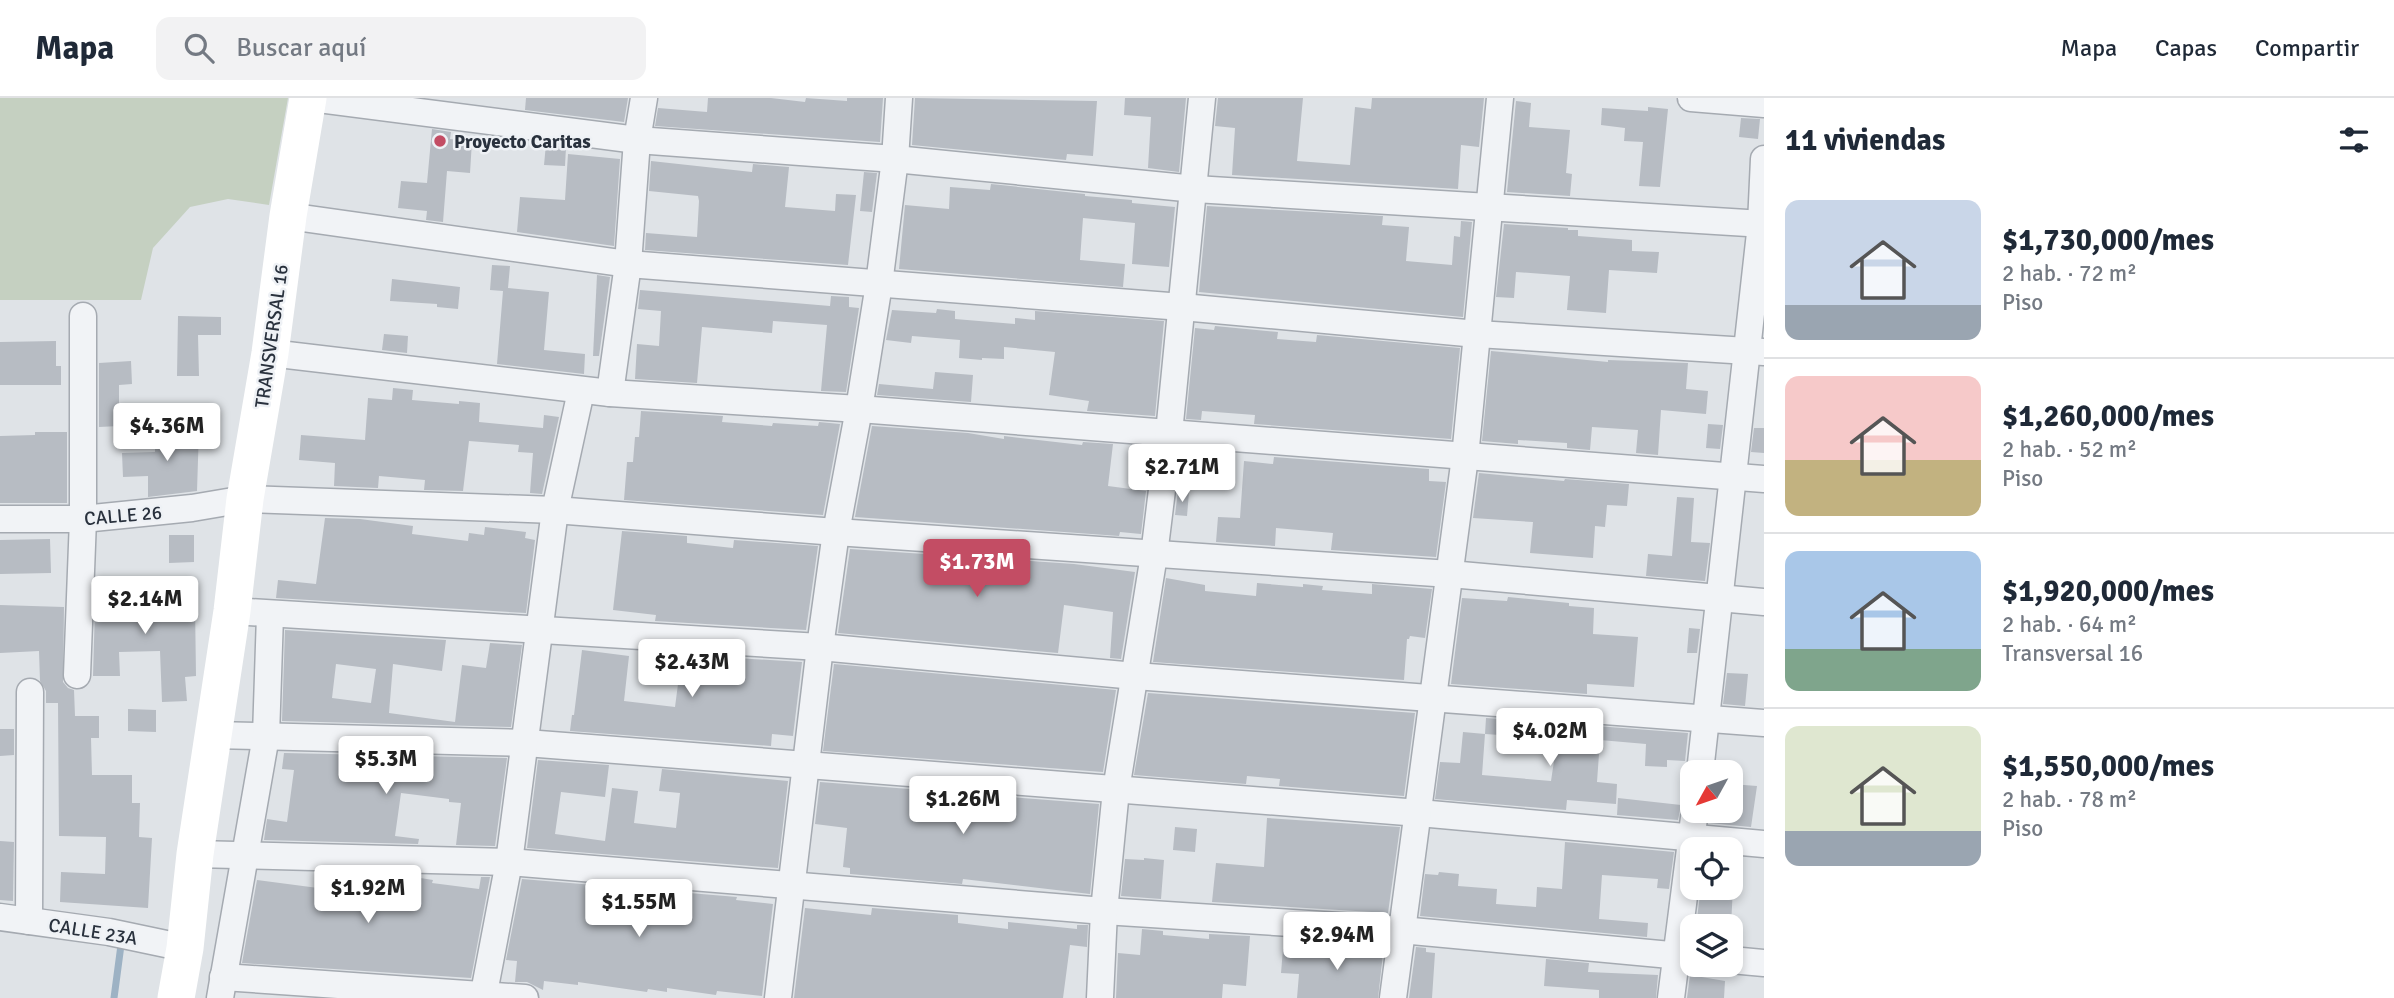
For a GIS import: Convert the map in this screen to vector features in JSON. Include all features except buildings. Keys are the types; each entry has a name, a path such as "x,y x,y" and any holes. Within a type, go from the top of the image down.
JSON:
{"main road":[{"name":"TRANSVERSAL 16","path":"176,998 232,611 244,499 270,353 288,216 309,98"}],"street":[{"path":"309,98 637,140 895,159 1195,188 1763,224"},
{"path":"610,393 628,264 637,140 644,98"},
{"path":"778,998 790,884 836,532 879,284 895,159 898,98"},
{"path":"1100,998 1104,911 1116,790 1154,555 1170,433 1202,98"},
{"path":"1393,998 1465,457 1500,98"},
{"path":"1691,98 1764,104"},
{"path":"1701,760 1734,477 1756,351 1764,159"},
{"path":"288,216 628,264 1182,307 1477,334 1756,351"},
{"path":"77,676 83,519 83,316"},
{"path":"270,353 581,391 859,409 1764,479"},
{"path":"484,997 509,862 555,510 581,391"},
{"name":"CALLE 26","path":"0,519 83,519 192,508 244,499 555,510 1154,555 1450,574 1764,602"},
{"path":"232,611 820,647 1135,676 1764,723"},
{"path":"270,615 266,736 222,988 525,998"},
{"path":"29,921 30,692"},
{"path":"213,735 526,743 1419,813 1681,837"},
{"path":"1743,842 1764,844"},
{"path":"195,854 509,862 1104,911 1401,930 1680,956"},
{"name":"CALLE 23A","path":"0,917 109,932 185,948"},
{"path":"1743,961 1764,963"},
{"path":"1671,998 1680,971"}],"green space":[{"path":"0,98 288,98 269,205 228,199 190,207 153,248 141,300 0,300"}],"waterway":[{"path":"114,998 121,945"}],"place":[{"name":"Proyecto Caritas","path":"440,141"}]}
